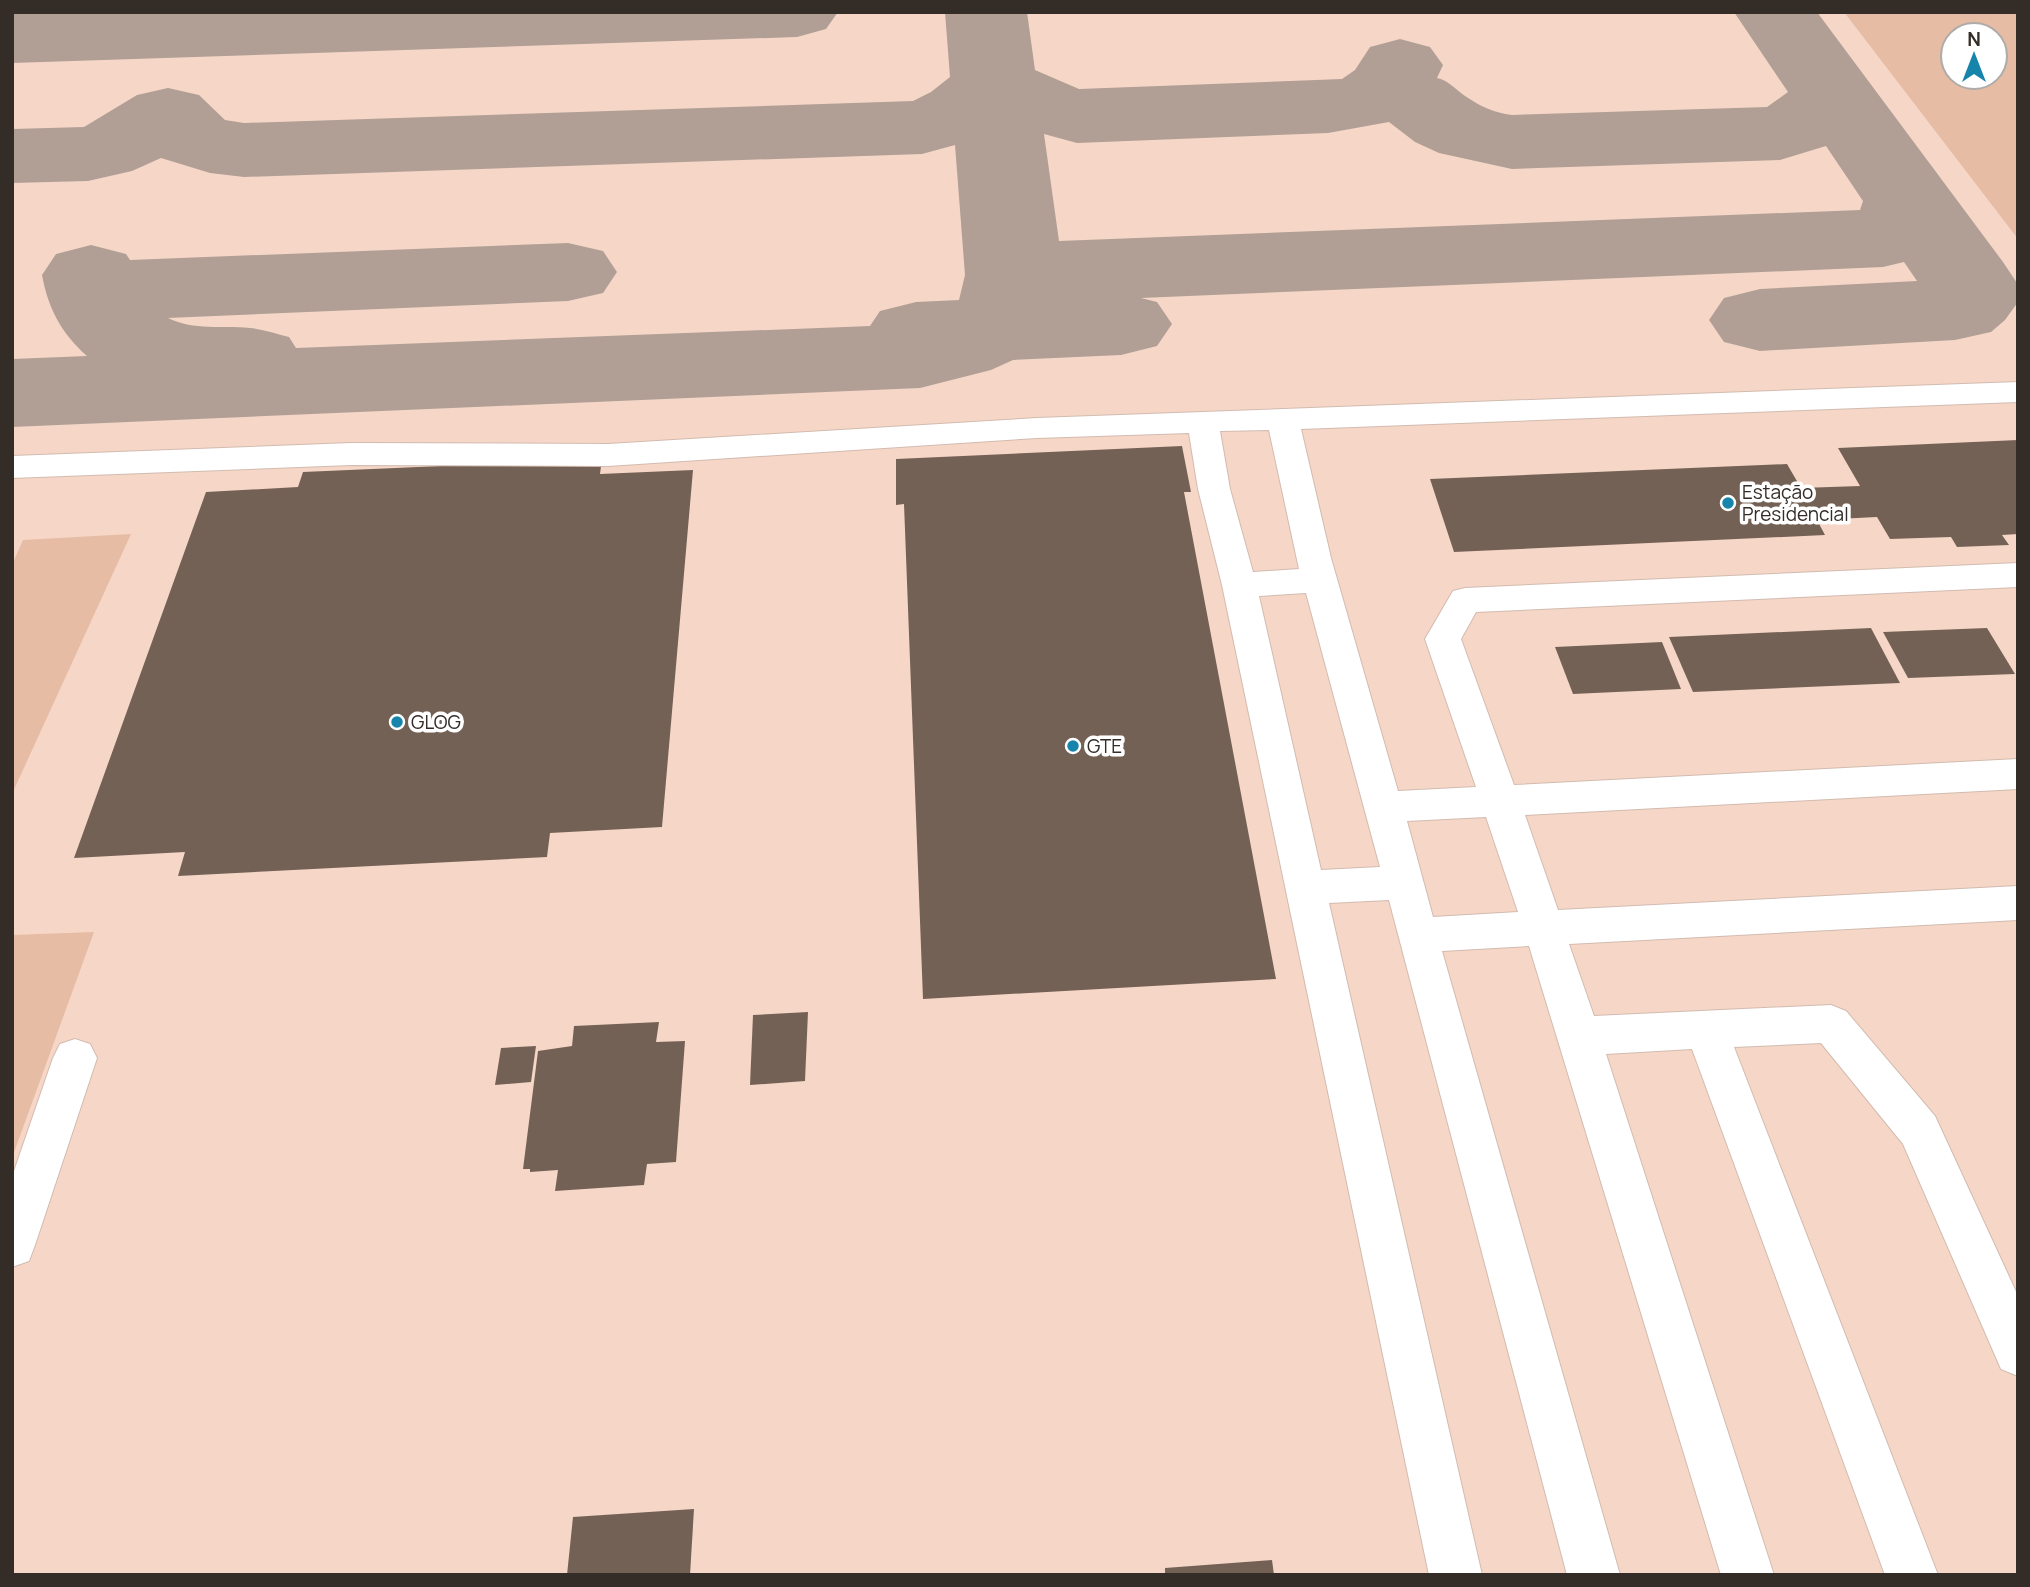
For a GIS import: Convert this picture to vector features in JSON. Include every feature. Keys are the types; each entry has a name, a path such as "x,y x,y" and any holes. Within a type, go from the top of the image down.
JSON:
{"lane":[{"path":"12,467 351,454 608,455 1037,428 2018,392"},
{"path":"1283,420 1296,489 1319,580 1406,883 1417,935 1594,1575"},
{"path":"1203,423 1214,489 1239,585 1456,1575"},
{"path":"1748,1575 1544,927 1503,802 1443,639 1465,600 2018,575"},
{"path":"1239,585 1319,580"},
{"path":"1383,807 2018,774"},
{"path":"1304,887 1406,883"},
{"path":"1417,935 2018,902"},
{"path":"1578,1036 1831,1024 1919,1130 2018,1352"},
{"path":"1706,1030 1912,1575"},
{"path":"12,1245 75,1058"}],"shaded area":[{"path":"12,12 2018,12 2018,1575 12,1575"},
{"path":"1844,12 2018,12 2018,239"},
{"path":"131,534 12,794 12,565 23,540"},
{"path":"94,932 12,1158 12,935"}],"building":[{"name":"Estação Presidencial","path":"2018,440 2018,534 2002,535 2009,545 1957,547 1951,537 1890,539 1877,517 1817,520 1825,535 1454,552 1430,479 1787,464 1801,488 1860,486 1838,448"},
{"name":"GTE","path":"1182,446 1191,492 1184,492 1276,979 923,999 904,504 896,505 896,459"},
{"name":"GLOG","path":"602,459 600,474 693,470 662,827 550,833 547,857 178,876 185,852 74,858 206,492 298,487 303,472"},
{"path":"1871,628 1900,683 1693,692 1669,637"},
{"path":"1987,628 2015,674 1908,678 1883,632"},
{"path":"1662,642 1681,689 1573,694 1555,647"},
{"path":"808,1012 805,1081 750,1085 753,1015"},
{"path":"659,1022 656,1042 685,1041 676,1162 647,1164 644,1185 555,1191 558,1170 530,1172 530,1169 523,1169 538,1051 572,1046 574,1026"},
{"path":"536,1046 531,1082 495,1085 501,1048"},
{"path":"694,1509 690,1575 567,1575 573,1517"},
{"path":"1272,1560 1274,1575 1165,1575 1165,1568"}],"taxiway":[{"path":"12,38 797,12"},
{"path":"986,12 993,81"},
{"path":"1760,320 1955,310 1970,299 1971,292 1968,283 1775,12"},
{"path":"993,81 1032,103 1077,116 1328,107 1372,98 1388,86 1400,65"},
{"path":"12,156 75,155 100,151 126,141 168,114 185,133 201,143 244,150 922,127 962,111 993,81"},
{"path":"988,330 1005,310 1014,275 993,81"},
{"path":"1414,98 1458,129 1512,142 1780,133 1810,119 1822,108 1831,93"},
{"path":"1014,256 1034,268 1066,272 1883,238 1903,227 1909,202"},
{"path":"119,290 568,272"},
{"path":"91,275 97,302 110,323 128,338 149,349 174,356 226,361 252,360"},
{"path":"988,330 1121,324"},
{"path":"12,393 920,356 955,347 988,330"},
{"path":"916,333 988,330"}],"place":[{"name":"Estação Presidencial","path":"1728,503"},
{"name":"GLOG","path":"397,722"},
{"name":"GTE","path":"1073,746"}]}
